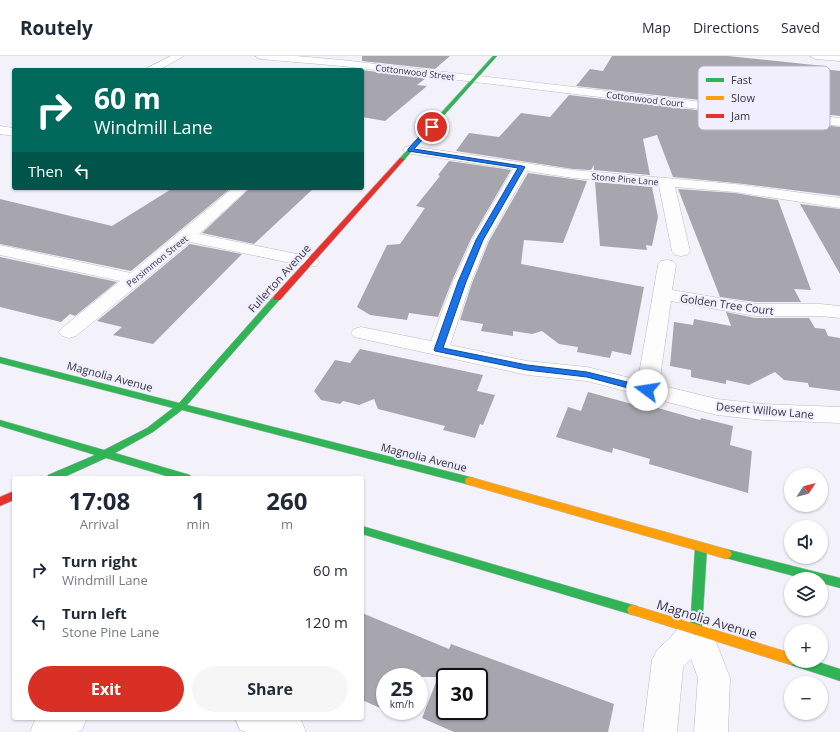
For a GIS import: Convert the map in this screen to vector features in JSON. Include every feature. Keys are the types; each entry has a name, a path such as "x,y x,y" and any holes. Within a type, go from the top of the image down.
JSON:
{"main road":[{"name":"Fullerton Avenue","path":"56,476 105,454 150,430 180,407 496,56"},
{"name":"Magnolia Avenue","path":"0,360 478,483 701,548 840,583"},
{"path":"0,423 179,476"},
{"path":"0,502 12,496"},
{"name":"Magnolia Avenue","path":"364,531 696,629 784,657"},
{"path":"696,629 701,548"},
{"path":"818,668 840,675"}],"street":[{"path":"155,68 179,56"},
{"name":"Cottonwood Street","path":"260,56 342,63 474,80"},
{"path":"815,56 840,58"},
{"path":"336,68 342,63"},
{"name":"Cottonwood Court","path":"474,80 698,106"},
{"name":"Cottonwood Court","path":"830,121 840,122"},
{"name":"Stone Pine Lane","path":"410,150 573,174 735,188 840,203"},
{"path":"438,350 462,282 480,240 522,167"},
{"path":"666,182 681,251"},
{"name":"Persimmon Street","path":"69,332 187,236 240,190"},
{"path":"187,236 310,262"},
{"path":"0,250 134,279"},
{"path":"647,390 667,265"},
{"name":"Golden Tree Court","path":"663,294 755,310 820,310 840,312"},
{"name":"Desert Willow Lane","path":"361,333 527,368 587,374 717,407 763,412 840,415"},
{"path":"660,732 668,660 682,647 696,629"},
{"path":"696,629 714,678 711,732"},
{"path":"47,732 67,720"},
{"path":"257,720 289,732"}],"building":[{"path":"362,56 450,56 435,69 362,61"},
{"path":"612,56 728,56 824,66 698,66 698,100 576,86 590,69 603,71"},
{"path":"364,70 426,78 417,85 427,86 385,121 364,117"},
{"path":"830,70 840,71 840,116 830,115"},
{"path":"569,95 698,110 698,130 830,130 830,126 840,127 840,196 673,177 657,135 643,139 650,175 594,170 594,165 591,170 573,169 456,151 469,133 499,137 521,113 550,117"},
{"path":"449,161 511,170 471,239 438,317 409,313 407,320 370,315 357,307 387,245 400,244 425,208 416,206 440,176 438,175"},
{"path":"528,173 587,181 563,243 524,240 521,264 644,287 631,355 612,351 610,358 577,352 578,347 559,344 542,331 532,334 513,331 513,336 481,331 483,324 460,320 472,283 489,241"},
{"path":"595,182 652,187 658,217 652,246 646,245 647,250 600,246"},
{"path":"678,189 735,193 778,200 811,290 794,289 801,302 755,302 720,297"},
{"path":"170,190 229,190 131,271 0,244 0,199 112,226"},
{"path":"248,190 312,190 254,244 202,233"},
{"path":"800,204 840,209 840,274"},
{"path":"190,244 242,254 153,344 113,335 122,327 97,321"},
{"path":"0,257 117,282 75,316 70,314 61,322 0,307"},
{"path":"726,312 755,318 809,318 815,328 825,329 828,336 840,338 840,391 809,387 808,383 784,380 775,372 749,385 726,380 726,384 691,377 691,370 670,366 674,322 693,325 694,319 731,326"},
{"path":"360,349 483,375 477,391 495,395 483,425 480,424 475,438 443,430 445,426 378,409 374,399 359,405 343,401 340,404 321,400 314,391 335,360 350,363"},
{"path":"588,392 643,407 644,404 700,420 701,418 733,426 730,445 752,451 748,493 649,464 650,459 613,448 612,453 556,437 568,407 581,411"},
{"path":"364,614 449,649 451,644 614,704 608,732 454,732 427,720 428,720 428,703 436,682 436,720 488,720 488,668 436,668 436,677 428,677 428,668 376,668 376,706 364,701"}],"traffic: fast":[{"path":"402,159 495,56"},
{"path":"56,476 105,454 150,430 180,407 277,298"},
{"path":"0,360 470,481"},
{"path":"0,423 179,476"},
{"path":"364,531 633,610"},
{"path":"696,629 701,548"},
{"path":"726,554 840,583"},
{"path":"818,668 840,675"}],"traffic: slow":[{"path":"470,481 726,554"},
{"path":"633,610 784,657"}],"traffic: jam":[{"path":"277,298 402,159"},
{"path":"0,502 12,496"}],"route":[{"path":"432,127 410,150 522,167 484,231 462,282 438,350 527,368 587,374 647,390"}]}
